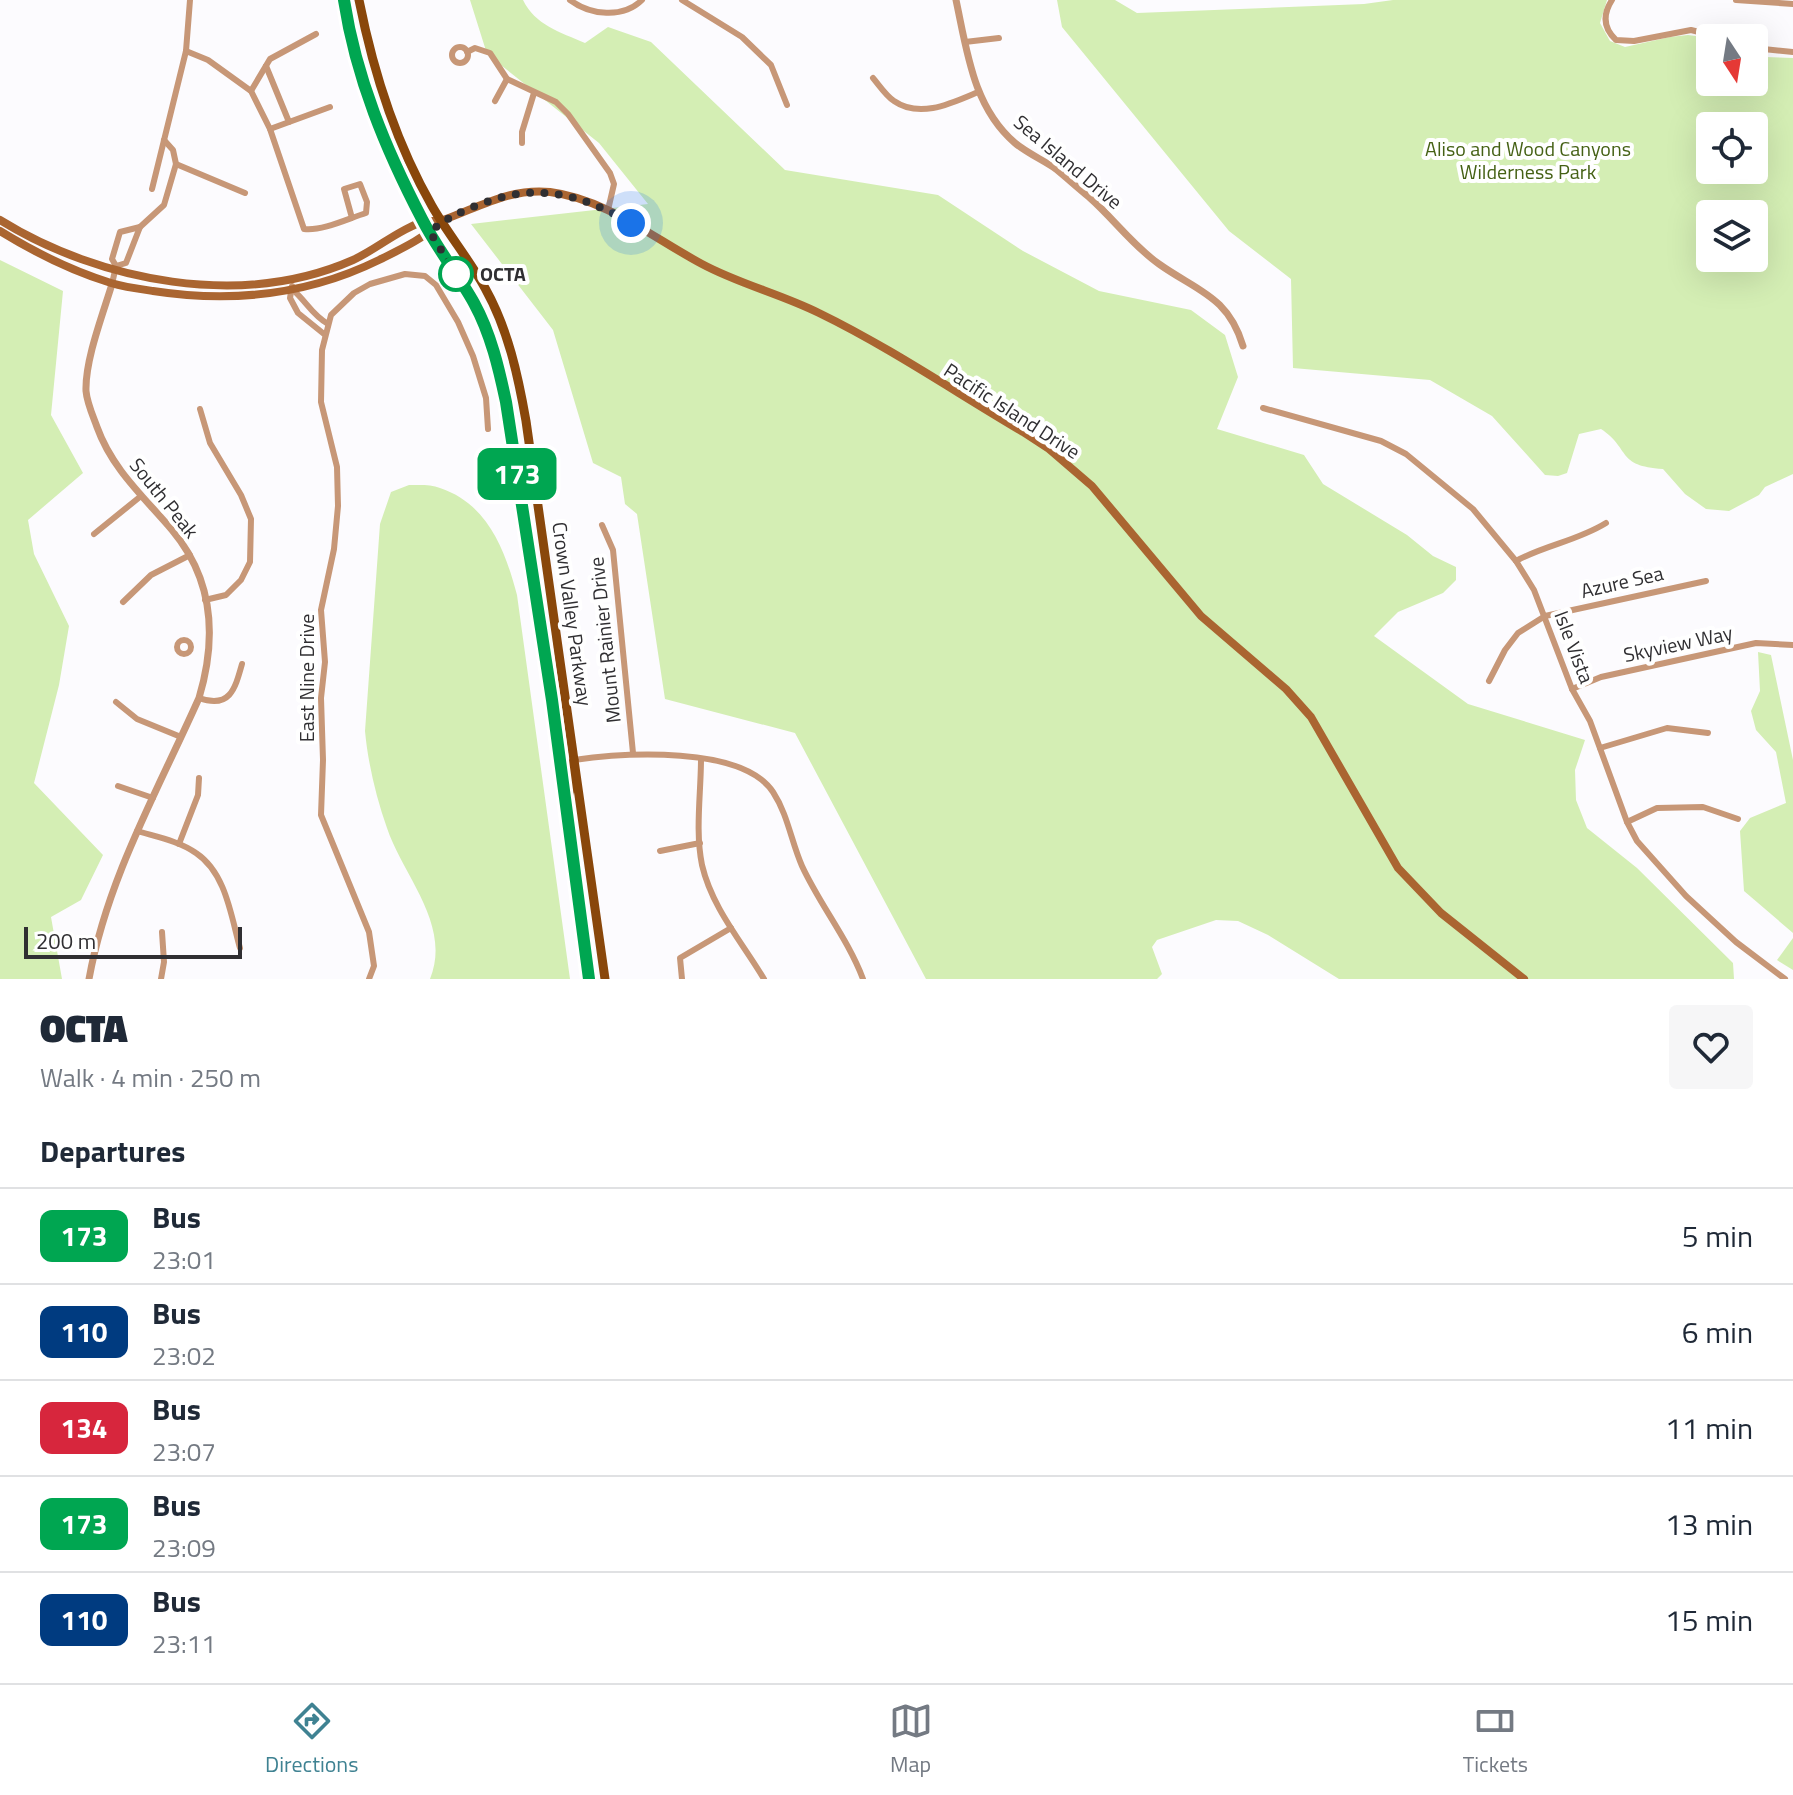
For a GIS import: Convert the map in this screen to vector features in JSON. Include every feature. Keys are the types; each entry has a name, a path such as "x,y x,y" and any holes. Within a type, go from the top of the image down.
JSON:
{"main road":[{"name":"Crown Valley Parkway","path":"344,0 356,58 393,161 423,222 474,304 499,369 552,700 589,979"},
{"name":"Crown Valley Parkway","path":"359,0 373,61 396,128 417,176 442,221 485,288 511,350 528,437 605,979"},
{"name":"Pacific Island Drive","path":"442,221 495,198 517,193 551,192 581,199 608,210 729,278 797,303 841,324 1023,432 1075,470 1109,504 1201,616 1271,674 1311,717 1388,852 1410,883 1441,913 1524,979"},
{"path":"0,220 41,243 115,269 185,284 224,285 290,278 356,259 423,222 442,221"},
{"path":"0,231 42,254 112,284 223,298 293,290 351,274 430,232 442,221"},
{"path":"552,700 558,706 563,749 574,760 568,773 571,794 565,803"}],"street":[{"path":"152,189 186,51 190,0"},
{"path":"570,0 596,13 617,13 636,6 642,0"},
{"path":"682,0 742,37 771,65 787,105"},
{"name":"Sea Island Drive","path":"956,0 978,92 995,120 1015,143 1056,170 1090,198 1158,264 1194,284 1223,306 1237,325 1243,346"},
{"path":"1612,0 1605,16 1606,25 1616,40 1634,41 1696,31"},
{"path":"1736,0 1793,4"},
{"path":"251,91 270,59 316,34"},
{"path":"965,42 999,38"},
{"path":"467,52 475,48 490,53 507,79 556,102 568,114 610,173 614,184 608,210"},
{"path":"1768,49 1793,52"},
{"path":"186,51 208,60 251,91 270,129 304,229 308,230 352,218 366,213 368,207 360,184 344,189 352,218"},
{"path":"266,66 289,122"},
{"path":"873,78 893,101 907,107 942,108 978,92"},
{"path":"495,101 507,79"},
{"path":"522,143 522,132 534,93"},
{"path":"270,129 330,107"},
{"path":"164,140 173,150 176,164 245,193"},
{"name":"South Peak","path":"89,979 111,895 199,698 210,650 205,600 190,555 105,448 86,392 93,348 115,269 126,263 140,227 164,205 176,164"},
{"path":"115,269 112,259 120,232 140,227"},
{"path":"117,242 131,246"},
{"name":"East Nine Drive","path":"369,979 374,966 369,932 321,815 321,698 325,662 321,610 334,549 338,506 337,467 321,402 322,350 331,315 342,303 370,284 405,274 425,276 436,285 458,322 473,356 486,398 488,429"},
{"path":"290,278 293,290 291,302 308,323 324,334"},
{"path":"293,290 314,315 328,324"},
{"path":"308,323 314,315"},
{"name":"Isle Vista","path":"1263,408 1381,441 1406,454 1473,509 1516,561 1534,590 1572,689 1590,721 1637,841 1686,896 1736,942 1785,979"},
{"path":"200,409 210,443 241,495 251,519 250,562 241,580 226,595 205,600"},
{"path":"94,534 141,496"},
{"path":"1516,561 1538,549 1579,538 1606,523"},
{"name":"Mount Rainier Drive","path":"602,525 613,550 633,753"},
{"path":"123,602 151,575 190,555"},
{"name":"Azure Sea","path":"1545,616 1706,581"},
{"path":"1489,681 1518,633 1545,616"},
{"name":"Skyview Way","path":"1572,689 1601,677 1756,643 1793,645"},
{"path":"191,648 210,650"},
{"path":"199,698 208,702 221,701 230,695 242,664"},
{"path":"116,702 137,719 181,737"},
{"path":"1600,748 1667,728 1708,733"},
{"path":"574,760 659,753 745,769 773,792 788,820 802,865 857,961 863,979"},
{"path":"701,759 702,864 711,892 764,979"},
{"path":"179,844 198,795 199,778"},
{"path":"118,786 153,798"},
{"path":"1627,822 1657,808 1703,807 1738,819"},
{"path":"137,831 197,853 222,885 240,948"},
{"path":"660,851 700,843"},
{"path":"682,979 680,958 731,928"},
{"path":"161,979 164,962 162,932"}],"green space":[{"path":"470,0 523,0 541,22 585,43 608,27 651,42 785,170 938,195 1023,251 1099,291 1191,310 1225,335 1238,377 1217,429 1304,455 1323,484 1407,535 1433,556 1456,567 1456,580 1443,593 1398,612 1374,636 1468,704 1585,740 1575,770 1576,800 1587,828 1637,868 1733,963 1734,979 1339,979 1268,935 1238,921 1216,920 1157,940 1152,947 1162,974 1157,979 926,979 795,733 665,699 637,514 625,504 621,477 593,463 553,330 471,224 648,204 599,143 487,54"},
{"name":"Aliso and Wood Canyons Wilderness Park","path":"1057,0 1115,0 1137,13 1364,4 1393,0 1607,0 1600,23 1610,41 1625,47 1670,37 1696,36 1696,96 1768,96 1768,57 1793,58 1793,474 1765,487 1759,495 1729,511 1706,509 1685,494 1663,469 1631,460 1601,429 1579,434 1567,473 1545,475 1492,416 1430,380 1293,368 1291,279 1229,231 1062,27"},
{"path":"0,260 63,291 51,415 83,473 28,520 34,554 69,626 59,685 34,783 103,855 81,900 51,917 62,979 0,979"},
{"path":"409,485 436,487 457,495 471,505 492,531 507,562 517,595 570,979 430,979 435,959 435,939 423,901 387,828 373,780 365,731 380,524 391,492"},
{"path":"1758,652 1771,655 1793,760 1793,933 1744,891 1740,831 1750,818 1786,803 1776,752 1756,730 1751,711 1760,691"},
{"path":"1793,938 1793,970 1777,960"}],"bus line":[{"name":"173","path":"344,0 356,58 393,161 423,222 482,319 499,369 552,700 589,979"}],"place":[{"name":"OCTA","path":"456,274"}],"route":[{"path":"456,274 430,232 442,221 495,198 517,193 551,192 581,199 631,223"}]}
